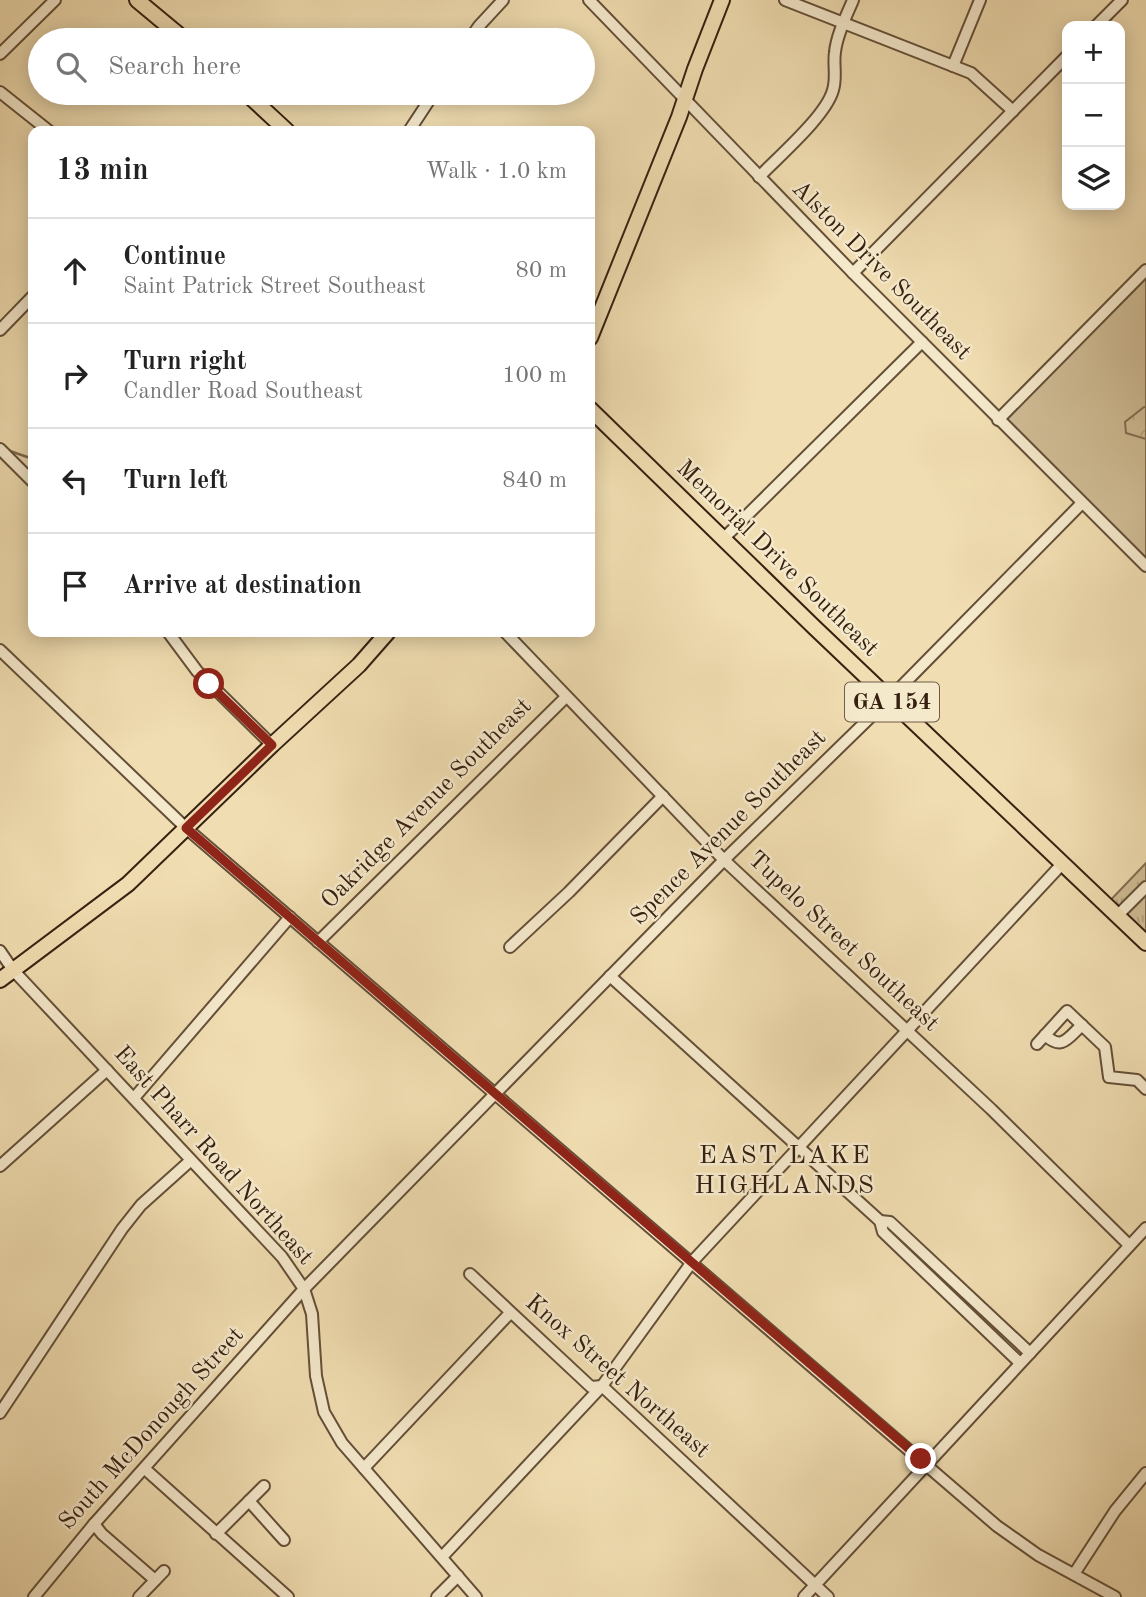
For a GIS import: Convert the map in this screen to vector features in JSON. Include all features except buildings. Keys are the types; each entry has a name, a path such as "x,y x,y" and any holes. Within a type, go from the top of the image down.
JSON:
{"main road":[{"path":"137,0 171,28"},
{"path":"595,325 722,0"},
{"path":"259,105 282,126"},
{"name":"Memorial Drive Southeast","path":"595,414 1146,943"},
{"path":"0,980 128,884 359,665 384,637"}],"street":[{"path":"0,54 55,0"},
{"path":"477,28 503,0"},
{"name":"Alston Drive Southeast","path":"589,0 853,273 1146,566"},
{"path":"785,0 953,66 982,81 1013,111"},
{"path":"759,177 818,116 828,102 833,90 836,45 853,0"},
{"path":"953,66 980,0"},
{"path":"1101,21 1122,0"},
{"path":"853,273 1062,62"},
{"path":"0,92 42,126"},
{"path":"412,126 426,105"},
{"path":"998,420 1146,270"},
{"path":"0,330 28,301"},
{"path":"723,539 922,342"},
{"path":"0,449 28,477"},
{"name":"Spence Avenue Southeast","path":"496,1095 724,860 889,699 1082,503"},
{"path":"172,637 197,671 272,745"},
{"name":"Tupelo Street Southeast","path":"510,637 724,860 908,1031 1129,1245"},
{"path":"0,650 186,828 1015,1541 1115,1597"},
{"name":"Oakridge Avenue Southeast","path":"318,942 566,697"},
{"path":"510,947 569,892 663,796"},
{"path":"442,1557 602,1386 692,1262 1062,864"},
{"path":"1117,916 1146,887"},
{"path":"134,1098 290,918"},
{"name":"East Pharr Road Northeast","path":"0,951 13,970 282,1256 304,1289 312,1314 316,1376 324,1412 342,1443 476,1597"},
{"path":"610,976 880,1222 883,1232 1020,1363"},
{"path":"1037,1044 1067,1012 1105,1047 1109,1077 1137,1080 1146,1089"},
{"path":"1045,1035 1053,1042 1059,1043 1068,1039 1082,1025"},
{"path":"0,1166 107,1070"},
{"name":"South McDonough Street","path":"34,1597 94,1524 304,1289 496,1095"},
{"path":"0,1413 122,1229 141,1205 190,1161"},
{"path":"880,1222 890,1222 1030,1353"},
{"path":"804,1597 1146,1228"},
{"name":"Knox Street Northeast","path":"470,1275 590,1387 602,1386 828,1597"},
{"path":"364,1468 510,1313"},
{"path":"145,1469 288,1597"},
{"path":"1074,1574 1115,1511 1146,1473"},
{"path":"216,1534 264,1486"},
{"path":"249,1501 284,1540"},
{"path":"94,1524 155,1580"},
{"path":"139,1597 164,1571"},
{"path":"437,1597 458,1576"}],"green space":[{"path":"1146,269 1146,561 999,417"},
{"path":"1144,407 1146,439 1126,433 1125,422"},
{"path":"1146,863 1146,949 1103,908"}],"waterway":[{"path":"7,450 28,457"}],"district":[{"name":"EAST LAKE HIGHLANDS","path":"785,1171"}],"route":[{"path":"209,684 272,745 186,828 921,1459"}]}
